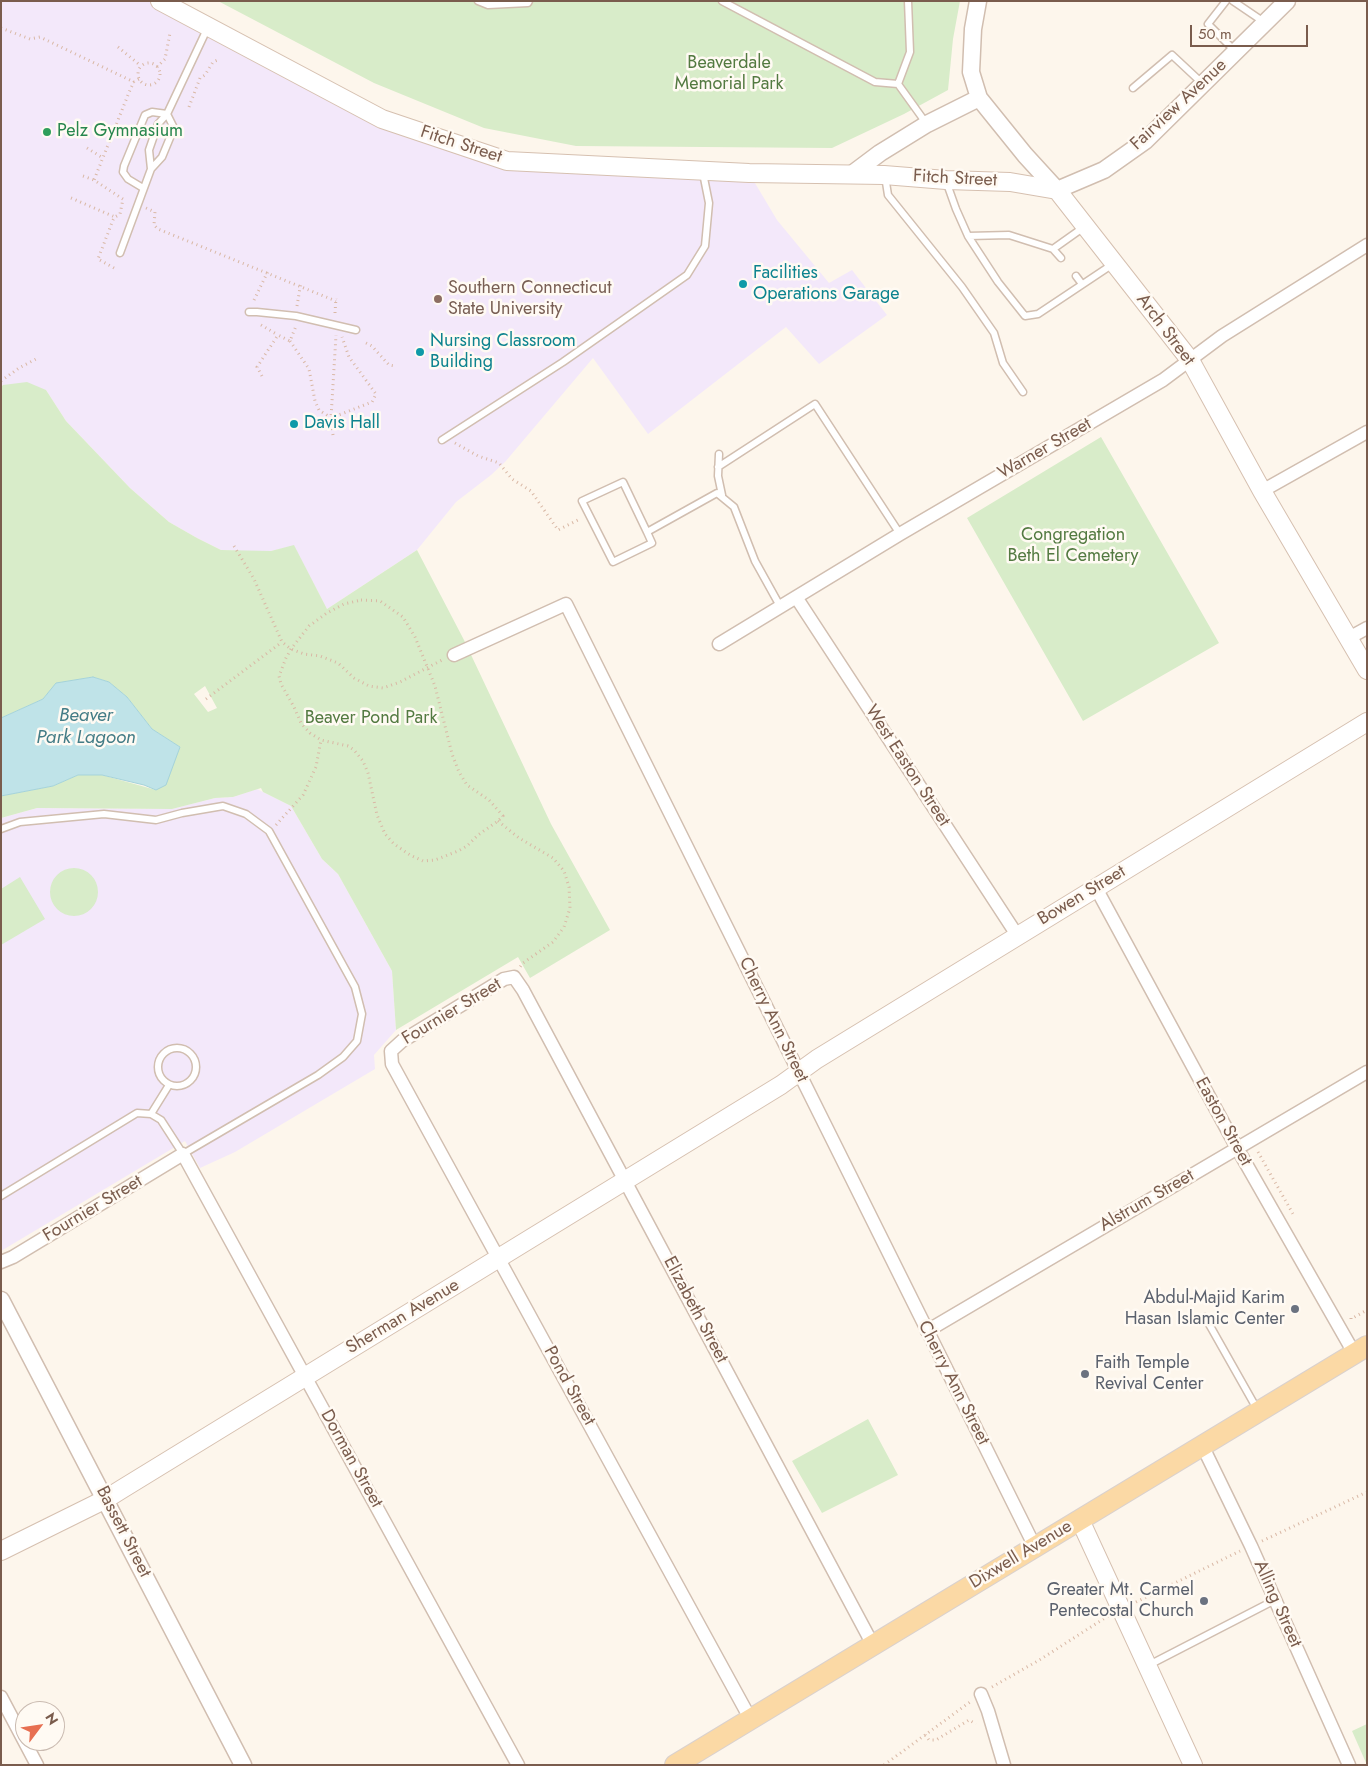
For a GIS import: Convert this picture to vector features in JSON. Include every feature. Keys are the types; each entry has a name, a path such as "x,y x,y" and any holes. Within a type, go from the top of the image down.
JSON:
{"main road":[{"name":"Fitch Street","path":"160,1 382,119 507,161 749,173 884,175 946,180 1010,182 1057,190"},
{"name":"Arch Street","path":"1057,190 1190,360 1262,491 1347,639 1367,670"},
{"name":"Bowen Street","path":"799,1073 817,1059 1017,935 1367,722"},
{"name":"Sherman Avenue","path":"1,1551 106,1498 799,1073"},
{"name":"Dixwell Avenue","path":"675,1765 1361,1350"},
{"path":"1080,1520 1193,1765"}],"street":[{"name":"Arch Street","path":"978,1 973,29 971,72 979,98 1025,155 1057,190"},
{"name":"Fairview Avenue","path":"1057,190 1104,170 1144,141 1287,1"},
{"path":"852,174 880,153 927,124 979,98"},
{"name":"Warner Street","path":"719,644 900,534 1163,380 1222,336 1367,245"},
{"path":"1262,491 1367,432"},
{"name":"West Easton Street","path":"796,596 1017,935"},
{"name":"Cherry Ann Street","path":"454,655 566,604 1035,1546"},
{"path":"1347,639 1367,628"},
{"name":"Easton Street","path":"1096,888 1237,1148 1361,1350"},
{"name":"Fournier Street","path":"391,1050 402,1041 504,980 514,977"},
{"name":"Elizabeth Street","path":"514,977 524,990 873,1644"},
{"name":"Pond Street","path":"391,1050 392,1064 751,1720"},
{"name":"Alstrum Street","path":"927,1331 1367,1072"},
{"name":"Fournier Street","path":"1,1262 13,1257 183,1154"},
{"name":"Dorman Street","path":"183,1154 518,1765"},
{"name":"Bassett Street","path":"1,1300 106,1498 243,1765"},
{"name":"Alling Street","path":"1202,1445 1275,1600 1349,1765"},
{"path":"980,1694 988,1711 1004,1765"},
{"path":"1,1697 37,1765"}],"lane":[{"path":"478,1 488,5 528,3 530,1"},
{"path":"722,1 875,82 898,84 927,124"},
{"path":"898,84 910,52 908,1"},
{"path":"1226,1 1208,24 1236,52"},
{"path":"1233,1 1265,23"},
{"path":"151,169 149,150 158,124 166,114 208,26"},
{"path":"1133,88 1172,55 1203,84"},
{"path":"143,188 128,179 123,172 124,166 145,115 152,112 166,114"},
{"path":"120,253 151,169 162,156 174,128 166,114"},
{"path":"442,440 563,362 687,275 705,246 708,203 703,171"},
{"path":"884,175 888,194 962,288 994,333 1003,363 1022,392"},
{"path":"946,180 968,236 998,282 1025,316 1038,314 1114,263"},
{"path":"1053,250 1085,226"},
{"path":"968,236 1009,234 1053,250 1061,258"},
{"path":"1076,276 1082,284"},
{"path":"248,312 296,316 356,330"},
{"path":"718,466 815,404 900,534"},
{"path":"719,454 718,476 722,495"},
{"path":"623,482 647,532 652,543 613,562 582,501 623,482"},
{"path":"647,532 717,493 722,495 734,506 755,561 780,606"},
{"path":"1,829 20,822 104,814 156,820 182,813 223,806 246,814 269,831 355,987 362,1014 357,1041 343,1057 318,1075 183,1154 165,1123 151,1114 133,1115 1,1196"},
{"path":"171,1048 184,1048 189,1051 196,1061 196,1074 188,1084 182,1086 169,1084 160,1076 158,1069 161,1056 171,1048"},
{"path":"151,1114 169,1084"},
{"path":"1205,1317 1258,1412"},
{"path":"1148,1666 1275,1600"}],"path":[{"path":"1,28 30,39 40,37 134,82"},
{"path":"157,67 164,59 170,33"},
{"path":"118,47 142,66"},
{"path":"189,106 200,78 213,62 220,59"},
{"path":"147,63 157,67 160,73 159,79 155,84 143,84 139,79 138,72 142,66 147,63"},
{"path":"87,148 103,158"},
{"path":"83,176 94,180"},
{"path":"71,198 115,217"},
{"path":"155,212 154,226 158,229 268,271 336,300 335,313"},
{"path":"254,300 268,271"},
{"path":"297,306 301,282"},
{"path":"261,325 290,342 310,369 315,401 319,410 332,418"},
{"path":"290,342 295,326 304,328"},
{"path":"330,331 337,336 332,418 333,435"},
{"path":"262,376 257,367 278,335"},
{"path":"332,418 372,402 376,394 349,357 342,336"},
{"path":"366,342 389,365 395,366"},
{"path":"1,381 19,368 36,360"},
{"path":"442,440 455,443 478,456 500,463 512,479 531,491 558,530 589,515"},
{"path":"234,546 254,579 282,642 291,649 304,654 320,656 338,663 354,678 369,686 383,688 400,682 428,667"},
{"path":"361,600 380,601 403,617 415,637 435,686 452,754 459,772 467,785 489,800 498,808 503,816 458,851 435,860 423,861 394,844 385,834 377,815 368,773 363,761 348,746 321,740 310,732 301,723 280,684 281,669 291,649 310,626 327,612 344,604 361,600"},
{"path":"206,699 282,642"},
{"path":"269,831 284,818 304,795 316,766 321,740"},
{"path":"498,821 519,838 554,858 564,871 569,887 570,908 564,927 554,942 523,963 514,977"},
{"path":"1258,1151 1295,1218"},
{"path":"1347,1311 1352,1320 1367,1310"},
{"path":"1262,1541 1367,1492"},
{"path":"1141,1600 1240,1551"},
{"path":"925,1735 930,1740 936,1740 968,1720 976,1724"}],"shaded area":[{"name":"Southern Connecticut State University","path":"1,1 154,1 382,119 507,161 749,173 777,220 829,283 852,270 887,315 819,364 786,327 648,434 593,358 505,462 456,502 417,550 327,609 294,546 259,552 221,550 197,538 169,522 130,488 66,421 46,390 3,385 1,387"},
{"path":"257,789 291,806 322,859 338,874 392,971 396,1030 374,1055 375,1069 235,1152 200,1168 185,1141 1,1251 1,818 37,808 172,809 215,798 233,797"}],"green space":[{"name":"Beaverdale Memorial Park","path":"218,1 960,1 953,39 948,90 904,114 832,148 576,146 484,128 374,83"},
{"name":"Beaver Pond Park","path":"27,382 46,390 66,421 130,488 169,522 197,538 221,550 271,551 294,545 327,609 417,550 464,640 551,824 610,930 530,978 518,957 396,1030 392,971 338,874 322,859 291,806 263,792 261,788 233,797 215,798 172,809 37,808 1,818 1,796 53,786 78,775 102,775 156,790 180,747 152,729 127,697 109,682 93,677 56,684 43,699 1,718 1,387 3,385","holes":["205,686 217,708 208,712 194,694"]},
{"name":"Congregation Beth El Cemetery","path":"1101,437 1219,643 1083,721 967,518"},
{"path":"74,868 83,870 91,875 96,883 98,892 96,901 91,909 83,914 74,916 65,914 57,909 52,901 50,892 52,883 57,875 65,870"},
{"path":"20,877 45,919 1,945 1,889"},
{"path":"868,1419 898,1475 822,1513 792,1461"},
{"path":"1367,1724 1367,1765 1352,1731"}],"water":[{"name":"Beaver Park Lagoon","path":"93,677 109,682 127,697 152,729 180,747 166,785 156,790 144,785 102,775 78,775 53,786 1,796 1,718 43,699 56,683"}],"place":[{"name":"Pelz Gymnasium","path":"47,132"},
{"name":"Facilities Operations Garage","path":"743,284"},
{"name":"Southern Connecticut State University","path":"438,299"},
{"name":"Nursing Classroom Building","path":"420,352"},
{"name":"Davis Hall","path":"294,424"},
{"name":"Abdul-Majid Karim Hasan Islamic Center","path":"1295,1309"},
{"name":"Faith Temple Revival Center","path":"1085,1374"},
{"name":"Greater Mt. Carmel Pentecostal Church","path":"1204,1601"}]}
